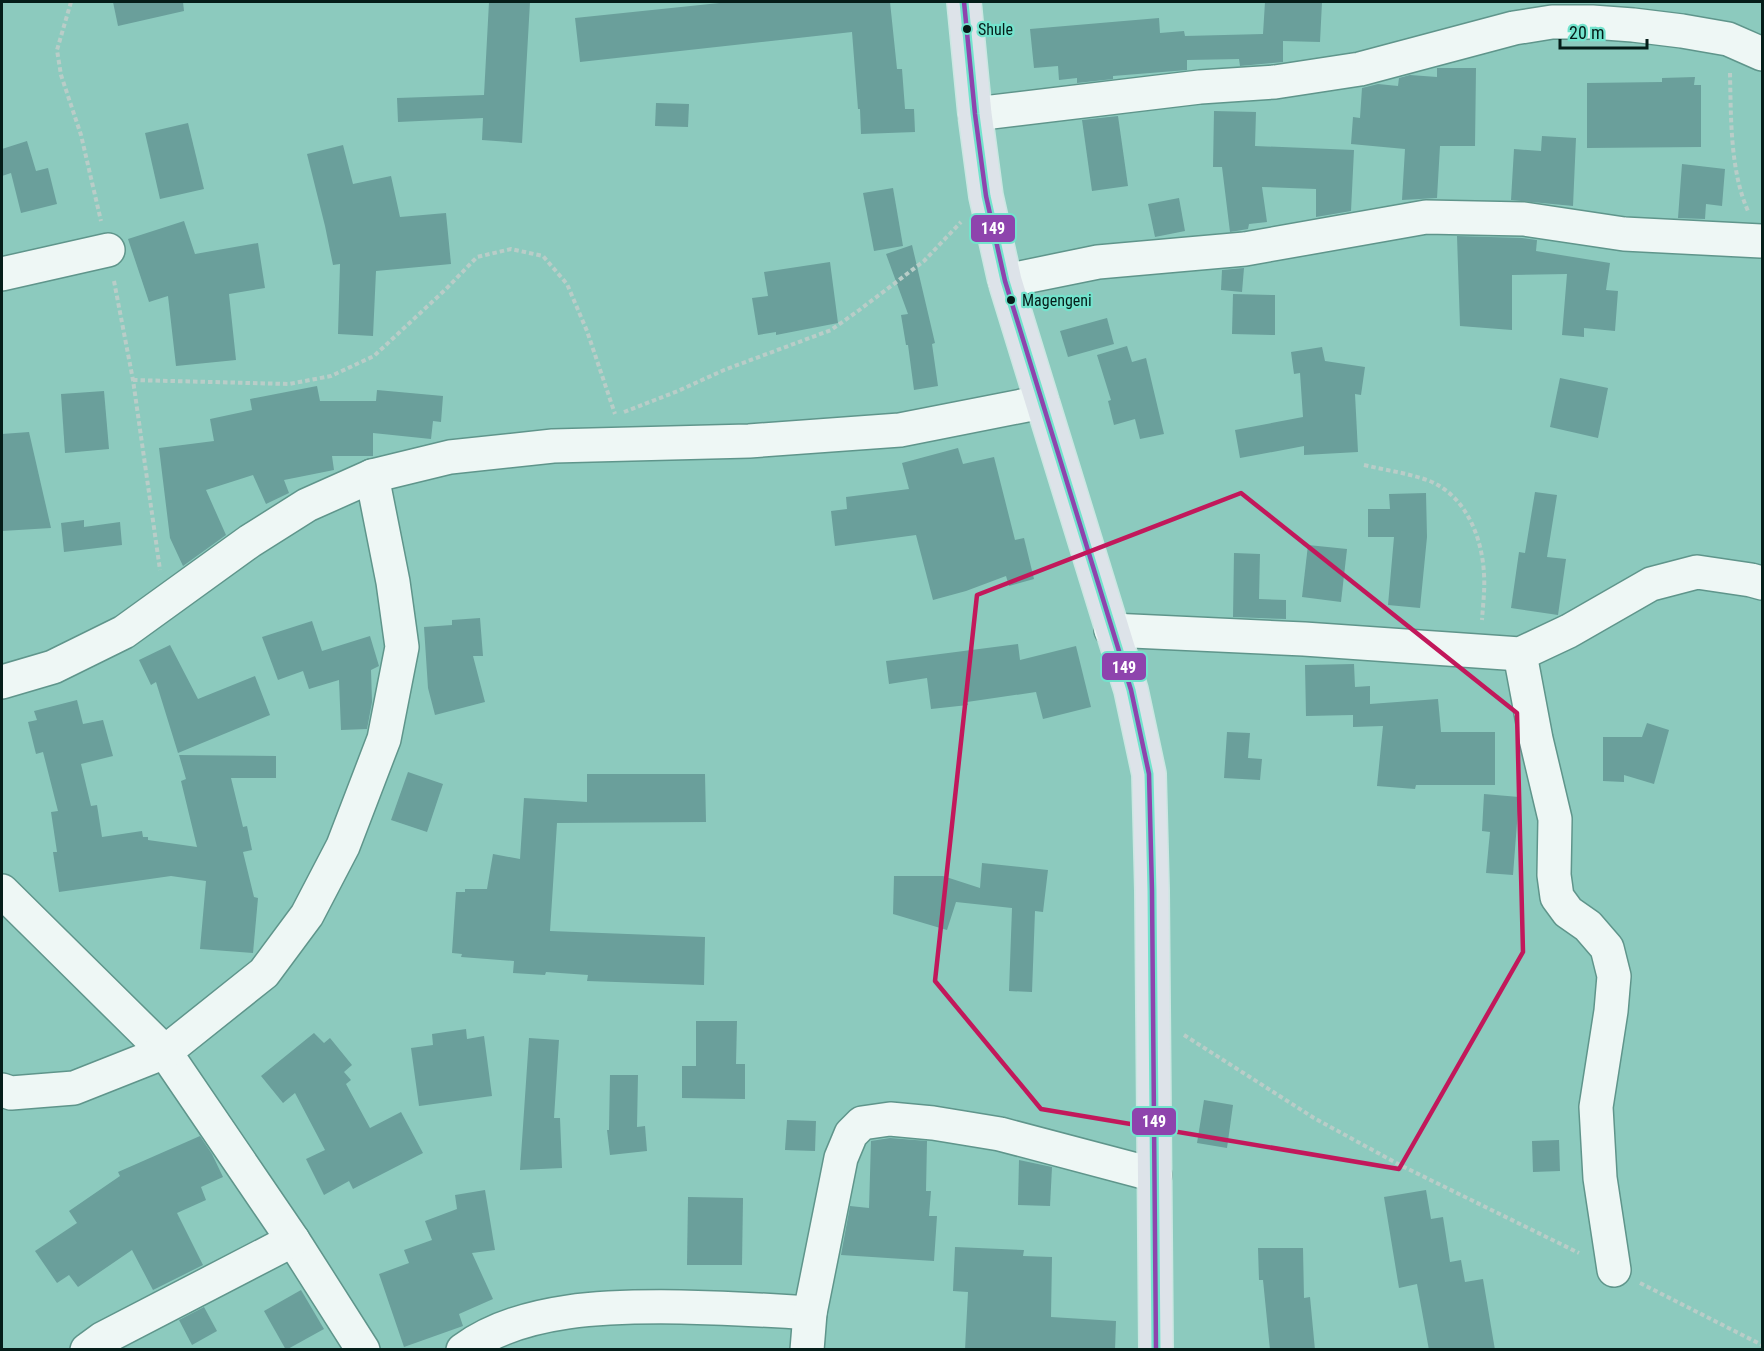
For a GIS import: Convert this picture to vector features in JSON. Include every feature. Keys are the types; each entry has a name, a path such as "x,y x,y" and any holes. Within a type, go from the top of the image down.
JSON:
{"main road":[{"path":"964,2 975,114 987,196 1005,281 1131,690 1149,774 1156,1350"}],"street":[{"path":"975,114 1200,87 1275,82 1360,69 1514,28 1552,22 1633,25 1728,39 1762,54"},
{"path":"1005,281 1098,262 1245,249 1426,217 1524,219 1624,234 1761,241"},
{"path":"2,274 108,250"},
{"path":"2,682 53,667 124,632 250,541 307,505 372,476 450,457 553,446 749,441 900,430 1042,402"},
{"path":"2,1090 11,1093 74,1088 165,1052 264,973 307,915 343,846 384,739 402,647 393,582 372,476"},
{"path":"1112,630 1304,639 1520,654 1569,631 1652,584 1697,572 1762,583"},
{"path":"1520,654 1536,739 1555,819 1554,875 1557,897 1568,912 1588,926 1607,948 1614,976 1596,1107 1600,1178 1614,1270"},
{"path":"2,891 165,1052 293,1240 363,1350"},
{"path":"807,1350 810,1313 841,1158 851,1134 862,1123 890,1119 933,1123 1000,1134 1155,1175"},
{"path":"87,1350 102,1339 293,1240"},
{"path":"463,1350 470,1344 508,1326 567,1311 629,1306 730,1308 810,1313"}],"path":[{"path":"71,2 57,50 61,75 81,135 108,250 133,380 165,603"},
{"path":"1728,39 1732,142 1742,197 1761,241"},
{"path":"133,380 289,384 332,376 374,356 447,290 477,257 512,249 543,256 567,284 587,331 615,415 678,391 724,370 831,330 924,261 987,196"},
{"path":"1364,465 1428,480 1454,496 1471,519 1480,546 1484,573 1481,651"},
{"path":"1153,1016 1314,1118 1400,1165 1762,1345"}],"highlighted area":[{"path":"1241,493 1517,713 1523,952 1399,1169 1041,1109 935,981 977,595"}],"building":[{"path":"113,2 183,2 184,11 118,26"},
{"path":"489,2 530,2 522,143 482,140 483,118 398,122 397,98 484,95"},
{"path":"729,2 890,2 897,69 902,69 905,109 914,109 915,132 861,134 852,32 580,62 575,18"},
{"path":"1265,2 1322,2 1320,42 1283,41 1283,62 1240,66 1239,59 1187,60 1187,70 1113,76 1113,79 1077,83 1077,78 1059,80 1058,66 1034,68 1030,29 1159,18 1160,33 1184,31 1185,36 1263,34"},
{"path":"1437,68 1476,68 1475,146 1440,146 1437,198 1402,200 1405,149 1351,144 1353,117 1360,118 1362,88 1378,84 1398,86 1399,78 1410,75 1437,77"},
{"path":"1695,77 1694,85 1701,85 1701,147 1587,148 1587,83 1662,82 1662,78"},
{"path":"656,103 689,104 688,127 655,126"},
{"path":"1214,111 1256,112 1255,146 1354,150 1351,211 1316,217 1316,189 1262,187 1267,222 1249,224 1248,229 1230,232 1222,167 1213,167"},
{"path":"1118,116 1128,186 1092,191 1082,120"},
{"path":"188,123 204,189 160,199 145,133"},
{"path":"1542,136 1576,138 1573,206 1511,200 1514,149 1541,151"},
{"path":"27,141 36,171 48,168 57,204 21,213 11,173 2,176 2,149"},
{"path":"343,145 353,184 391,176 400,217 446,213 451,264 376,271 373,336 338,334 340,264 333,265 307,154"},
{"path":"1682,164 1725,169 1722,206 1706,204 1705,219 1678,218"},
{"path":"893,188 903,246 874,251 863,193"},
{"path":"1179,198 1185,231 1155,237 1148,204"},
{"path":"184,221 195,254 258,243 265,288 229,294 236,360 176,366 168,296 149,302 128,239"},
{"path":"1457,236 1537,240 1536,251 1610,263 1606,290 1618,291 1615,331 1584,328 1584,337 1562,335 1567,274 1512,275 1512,330 1460,326"},
{"path":"912,245 935,343 932,344 938,386 914,390 901,315 908,314 886,254"},
{"path":"830,262 838,323 776,335 776,332 758,335 752,298 768,296 764,272"},
{"path":"1244,268 1242,292 1221,290 1222,270"},
{"path":"1233,294 1275,295 1275,335 1232,334"},
{"path":"1107,318 1114,344 1068,357 1060,331"},
{"path":"1127,346 1132,362 1146,358 1164,434 1140,439 1135,419 1114,425 1108,401 1111,400 1097,355"},
{"path":"1322,347 1325,361 1365,367 1361,395 1355,394 1358,452 1304,455 1304,446 1240,458 1235,430 1303,417 1300,373 1294,374 1291,352"},
{"path":"1560,378 1608,388 1598,438 1550,427"},
{"path":"317,386 320,401 376,401 377,390 443,396 441,422 433,421 431,439 373,433 373,456 332,456 334,470 284,480 289,493 266,504 253,475 206,490 226,535 183,566 170,538 159,448 214,441 210,419 252,410 250,399"},
{"path":"104,391 109,449 65,453 61,394"},
{"path":"29,432 51,528 2,531 2,434"},
{"path":"958,448 963,464 994,457 1015,540 1024,538 1034,579 1009,586 1006,576 933,600 916,535 835,546 831,511 847,509 846,497 909,489 902,463"},
{"path":"1535,492 1557,495 1547,557 1566,559 1558,615 1511,608 1519,552 1525,553"},
{"path":"1426,493 1427,537 1420,608 1388,605 1394,537 1368,537 1368,509 1390,509 1389,494"},
{"path":"84,520 84,527 120,522 122,545 64,552 61,523"},
{"path":"1308,545 1347,549 1341,602 1302,597"},
{"path":"1234,553 1260,554 1259,599 1286,600 1286,619 1233,617"},
{"path":"480,618 483,656 473,656 485,702 435,715 428,688 424,627 452,625 452,620"},
{"path":"312,621 322,651 370,636 379,666 371,670 372,702 367,729 341,730 339,680 309,689 303,671 278,680 262,637"},
{"path":"1018,644 1020,660 1076,646 1091,707 1043,719 1036,692 967,702 968,705 931,709 927,678 889,684 886,661"},
{"path":"170,645 198,699 255,676 270,715 178,753 156,682 151,685 139,660"},
{"path":"1354,664 1355,687 1370,686 1370,704 1438,699 1441,732 1495,732 1495,785 1416,785 1415,789 1377,786 1383,726 1353,727 1353,715 1306,716 1305,665"},
{"path":"77,700 83,724 103,720 113,756 81,764 91,806 97,805 102,837 142,831 143,837 148,837 148,840 197,847 181,781 186,779 179,755 276,756 276,778 231,778 243,827 247,826 252,850 243,852 254,897 258,898 253,953 200,949 206,881 171,876 59,892 53,852 57,852 51,812 58,811 43,752 36,754 28,722 37,720 34,711"},
{"path":"1647,723 1669,730 1654,784 1624,775 1624,782 1603,781 1603,737 1642,737"},
{"path":"1227,732 1250,733 1248,758 1262,759 1260,780 1224,778"},
{"path":"408,772 443,784 427,832 391,820"},
{"path":"587,774 705,774 706,822 557,823 550,931 705,937 704,985 587,981 588,975 546,972 545,975 513,973 514,961 461,957 462,954 452,953 456,892 465,892 465,889 487,889 493,854 520,859 524,798 587,802"},
{"path":"1484,794 1519,797 1513,875 1486,873 1490,832 1482,831"},
{"path":"982,863 1048,870 1043,912 1035,911 1032,992 1009,991 1012,908 956,902 947,930 893,914 894,876 943,876 980,888"},
{"path":"696,1021 737,1021 736,1064 745,1064 745,1099 682,1098 682,1066 696,1066"},
{"path":"466,1029 467,1039 484,1036 492,1096 419,1106 411,1048 433,1045 432,1034"},
{"path":"314,1033 324,1043 330,1038 352,1065 344,1072 351,1080 346,1084 370,1128 401,1112 423,1153 353,1189 349,1181 324,1195 306,1159 325,1150 295,1093 283,1103 261,1076"},
{"path":"529,1038 559,1040 554,1118 560,1118 562,1168 520,1170"},
{"path":"610,1075 638,1075 637,1127 645,1126 647,1151 610,1155 607,1130 609,1130"},
{"path":"1204,1100 1233,1105 1227,1148 1197,1143"},
{"path":"787,1120 816,1121 815,1151 785,1150"},
{"path":"200,1136 223,1177 201,1187 206,1200 177,1213 203,1265 153,1290 132,1250 78,1287 69,1275 57,1283 35,1251 77,1223 69,1211 120,1176 118,1172"},
{"path":"890,1138 927,1141 926,1191 931,1191 929,1216 937,1216 934,1261 841,1255 850,1206 869,1208 871,1141"},
{"path":"1559,1140 1560,1171 1533,1172 1532,1141"},
{"path":"1019,1160 1052,1167 1050,1206 1018,1205"},
{"path":"485,1190 495,1250 472,1253 493,1299 459,1314 463,1326 404,1347 379,1274 409,1263 404,1250 432,1240 425,1221 457,1209 455,1195"},
{"path":"1426,1190 1431,1219 1443,1217 1450,1262 1461,1260 1465,1282 1483,1279 1495,1350 1429,1350 1417,1284 1399,1288 1384,1197"},
{"path":"688,1197 743,1198 742,1265 687,1265"},
{"path":"955,1247 1024,1250 1023,1256 1052,1257 1051,1317 1116,1321 1115,1350 965,1350 968,1292 953,1291"},
{"path":"1258,1248 1303,1248 1304,1298 1310,1297 1315,1350 1270,1350 1263,1280 1259,1280"},
{"path":"301,1290 324,1329 286,1350 264,1311"},
{"path":"204,1307 217,1331 192,1345 179,1320"}],"transit line":[{"name":"149","path":"964,2 986,196 1005,281 1131,690 1149,774 1156,1350"}],"place":[{"name":"Shule","path":"967,29"},
{"name":"Magengeni","path":"1011,300"}]}
